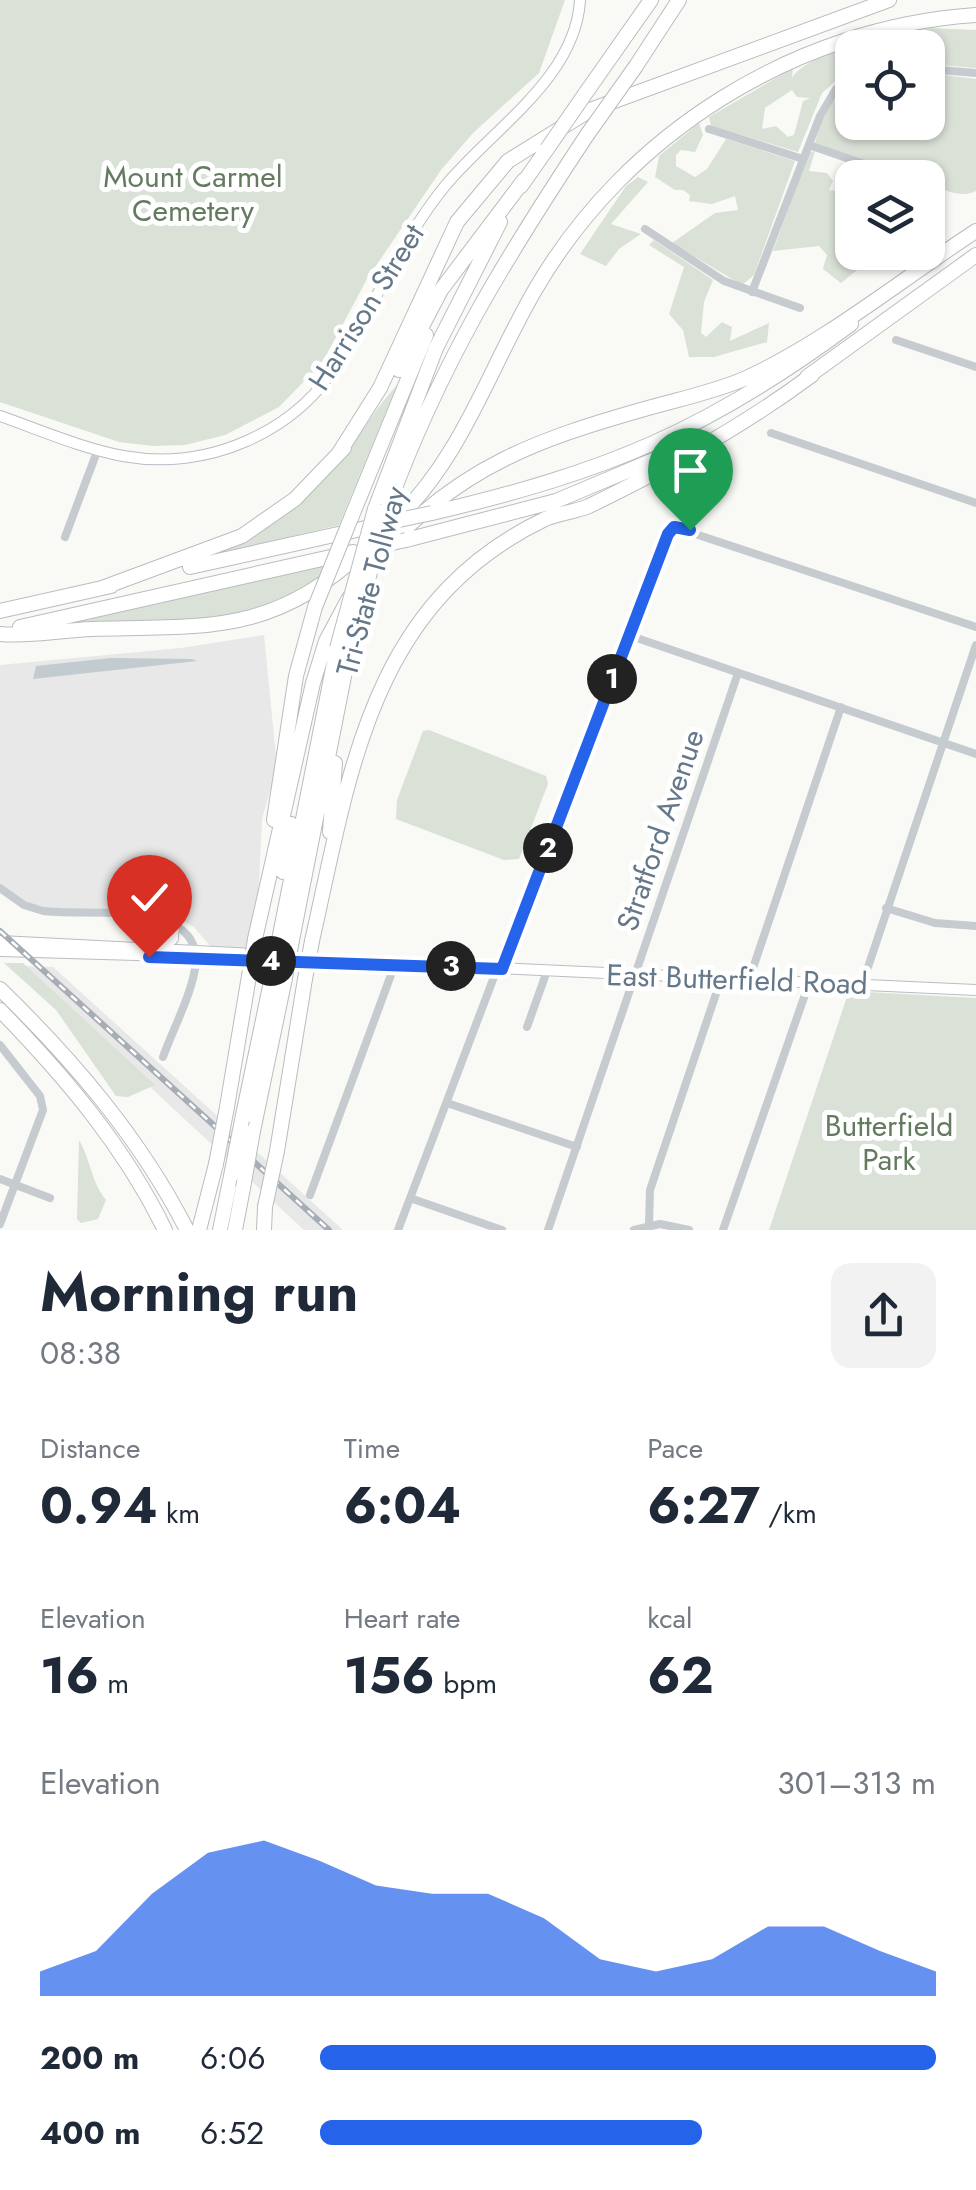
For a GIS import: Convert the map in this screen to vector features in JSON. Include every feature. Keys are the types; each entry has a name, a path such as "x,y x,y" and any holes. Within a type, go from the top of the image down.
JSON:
{"highway":[{"name":"Tri-State Tollway","path":"235,1230 274,940 381,508 436,348 524,180 651,0"},
{"name":"Tri-State Tollway","path":"381,508 430,396 468,323 679,0"},
{"path":"339,453 380,388 457,222 508,161 590,110 889,0"},
{"path":"0,633 212,626 258,617 312,594 404,512 444,465 538,286 609,194 678,128 742,86 802,54 888,27 976,15"},
{"path":"102,588 242,536 295,499 381,402 441,290 524,180"},
{"path":"0,611 432,513 589,472 695,426 794,366 976,231"},
{"path":"200,1226 227,1107 268,977 309,705 326,641 346,601 402,532 452,488 531,444 712,390 762,370 976,231"},
{"path":"274,940 296,676 315,608 432,322 470,250"},
{"path":"264,1230 312,941 362,728 419,622 459,579 518,534 549,518 584,508 697,451 812,374 976,255"},
{"path":"0,633 528,510 614,479 696,442 812,374"},
{"name":"Tri-State Tollway","path":"274,940 338,706 344,647"},
{"path":"326,877 338,706"},
{"name":"Tri-State Tollway","path":"220,1230 230,1176 248,1125 268,977"},
{"path":"0,988 94,1090 150,1167 186,1230"},
{"path":"0,1010 101,1124 141,1183 166,1230"}],"main road":[{"name":"Harrison Street","path":"0,416 98,449 146,459 214,453 256,437 308,400 337,366 409,234 437,196 564,57 576,27 580,0"},
{"path":"158,948 173,939 174,921"},
{"path":"0,942 158,948 196,954"},
{"path":"0,952 196,954"},
{"name":"East Butterfield Road","path":"196,954 976,990"}],"street":[{"path":"945,70 976,73"},
{"path":"752,292 809,144 835,91"},
{"path":"709,129 803,160"},
{"path":"809,144 854,160"},
{"path":"645,229 724,281 800,308"},
{"path":"896,340 976,367"},
{"path":"771,433 976,503"},
{"path":"65,538 98,449"},
{"path":"398,1230 628,635 674,527 976,626"},
{"path":"628,635 976,754"},
{"path":"862,985 976,645"},
{"name":"Stratford Avenue","path":"548,1230 738,672"},
{"path":"749,980 840,707"},
{"path":"0,888 24,906 42,911 174,921 196,954 162,1057"},
{"path":"886,908 935,923 976,926"},
{"path":"310,1195 395,964"},
{"path":"526,1027 547,971"},
{"path":"649,1224 650,1190 721,979"},
{"path":"723,1230 809,983"},
{"path":"0,1046 40,1096 44,1110 0,1224"},
{"path":"447,1103 577,1146"},
{"path":"0,1180 50,1198"},
{"path":"410,1198 502,1230"},
{"path":"456,1230 461,1216"},
{"path":"634,1230 649,1224 689,1230"}],"shaded area":[{"path":"264,635 277,767 262,819 256,949 210,946 194,927 173,915 42,908 25,902 0,884 0,665 181,648"},
{"path":"111,658 197,661 33,679 36,666"},
{"path":"20,966 53,967 343,1230 304,1230"}],"green space":[{"name":"Mount Carmel Cemetery","path":"0,0 565,0 539,73 473,133 441,170 367,279 322,363 279,407 225,435 185,445 153,446 119,442 0,402"},
{"path":"932,28 976,30 976,68 945,65 945,30 922,30"},
{"path":"835,51 835,82 822,93 798,152 711,126 709,117 793,68 792,78 817,59","holes":["792,90 797,97 810,98 803,101 794,135 788,137 776,126 762,129 765,108"]},
{"path":"945,75 976,79 976,191 964,194 945,190 945,160 862,160 815,143 823,114 835,100 835,140 945,140"},
{"path":"699,123 703,135 695,152 681,150 676,155 676,166 695,177 707,169 726,139 795,161 754,275 742,285 672,243 715,213 738,210 735,196 712,204 689,201 690,195 683,190 675,190 655,177 659,156"},
{"path":"815,151 809,171 827,173 833,181 829,190 835,191 835,270 857,270 841,283 823,269 827,255 819,246 773,251 809,152"},
{"path":"638,177 648,182 611,224 641,234 619,249 606,266 580,254 626,186"},
{"path":"654,240 713,280 704,302 701,333 706,337 722,322 732,327 730,341 769,323 767,342 714,357 689,357 683,330 669,314 684,267 649,245"},
{"path":"397,385 339,525 221,553 321,482"},
{"path":"326,565 309,587 283,602 249,613 173,623 71,623"},
{"path":"429,730 546,776 548,784 519,859 504,860 396,819 397,800 423,731"},
{"path":"4,963 23,963 155,1085 128,1097 116,1096 56,1010"},
{"name":"Butterfield Park","path":"849,991 976,998 976,1230 769,1230"},
{"path":"79,1140 106,1200 98,1219 81,1223 77,1219"}],"railway":[{"path":"0,931 329,1230"}],"route":[{"path":"149,957 502,969 668,534 674,527 690,530"}]}
